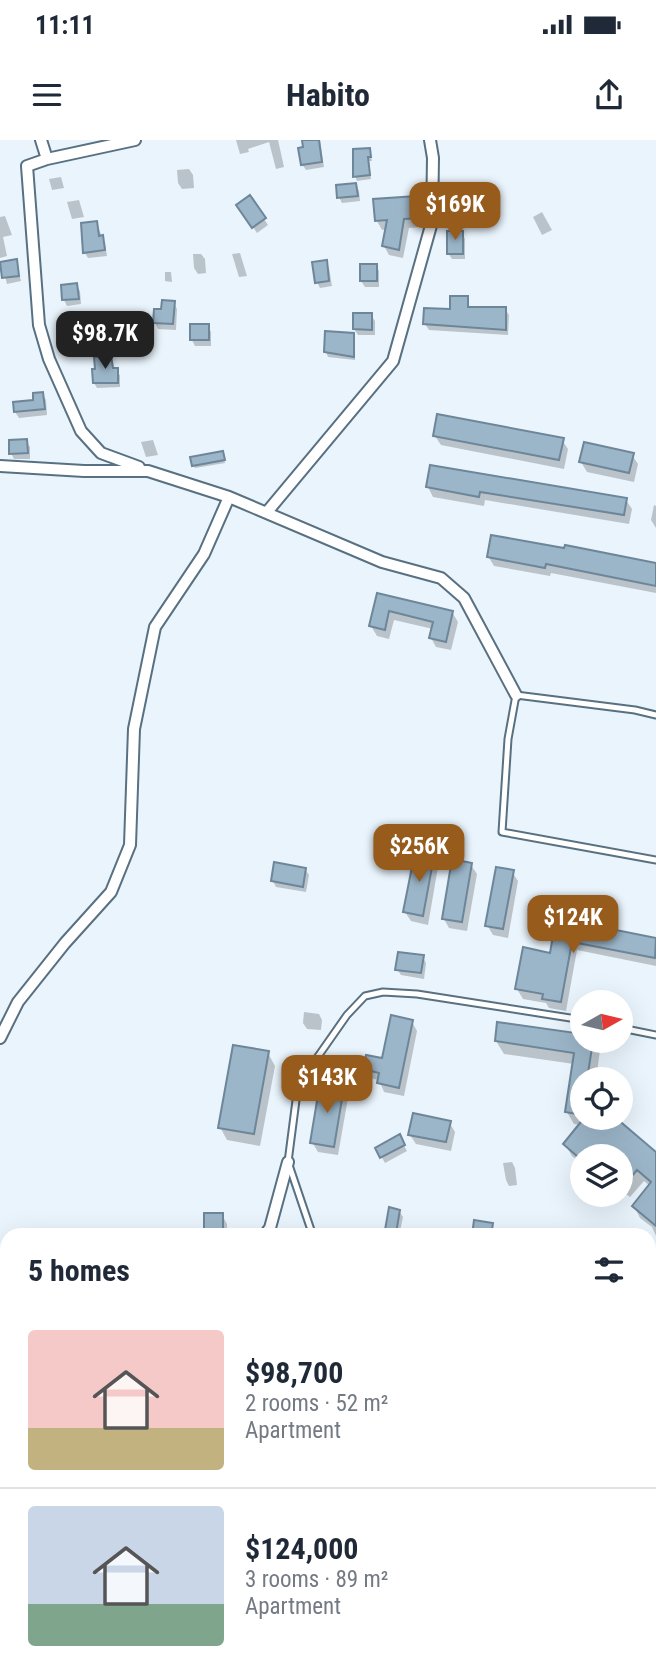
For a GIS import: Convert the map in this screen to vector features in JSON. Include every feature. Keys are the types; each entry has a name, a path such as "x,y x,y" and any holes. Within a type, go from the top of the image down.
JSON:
{"street":[{"path":"41,140 47,159"},
{"path":"135,140 47,159 27,166 39,325 49,359 81,430 101,453 229,497 382,562 441,578 464,598 516,695"},
{"path":"267,512 393,361 432,222 433,158 430,140"},
{"path":"0,466 84,471 148,471"},
{"path":"0,1038 18,1002 65,943 111,892 130,845 134,729 155,627 204,554 229,497"},
{"path":"270,1228 288,1163"}],"lane":[{"path":"656,715 516,695 508,739 502,832 656,860"},
{"path":"310,1228 288,1163 298,1085 347,1015 365,996 383,992 417,994 570,1017"},
{"path":"634,1031 656,1035"}],"building":[{"path":"302,140 319,140 322,162 301,165 298,148 303,147"},
{"path":"370,148 370,175 353,177 353,149"},
{"path":"356,183 358,196 337,198 336,185"},
{"path":"488,194 490,215 465,218 463,197"},
{"path":"250,195 266,218 252,228 236,205"},
{"path":"425,197 424,211 418,212 418,218 404,219 399,250 382,246 387,220 375,221 373,199"},
{"path":"97,221 105,250 83,253 81,223"},
{"path":"447,231 463,231 463,254 447,254"},
{"path":"17,259 19,276 2,278 0,262"},
{"path":"327,260 329,281 315,283 312,262"},
{"path":"360,264 377,264 377,281 360,281"},
{"path":"77,283 79,299 62,300 61,285"},
{"path":"450,296 468,296 468,307 506,307 506,330 423,324 424,308 450,309"},
{"path":"162,300 175,301 173,324 153,323 154,309 161,309"},
{"path":"353,313 372,313 372,330 353,329"},
{"path":"190,324 209,324 209,340 190,340"},
{"path":"325,331 354,333 354,357 324,352"},
{"path":"111,355 113,368 118,368 118,383 93,383 94,357"},
{"path":"43,392 45,409 14,412 13,402 33,400 33,393"},
{"path":"437,414 564,438 559,460 433,436"},
{"path":"27,439 28,453 9,454 9,440"},
{"path":"584,442 634,453 629,473 579,462"},
{"path":"223,451 225,460 192,466 190,457"},
{"path":"430,465 627,498 624,515 480,492 479,497 426,487"},
{"path":"491,535 564,548 565,545 656,563 656,586 546,564 545,568 487,557"},
{"path":"377,593 453,611 446,642 429,638 433,622 389,611 385,630 369,626"},
{"path":"415,852 434,856 423,916 403,912"},
{"path":"452,859 472,863 462,922 442,919"},
{"path":"274,862 306,868 303,887 271,881"},
{"path":"496,867 514,870 503,929 485,926"},
{"path":"556,918 656,938 655,958 572,942 561,1002 542,999 543,994 515,989 523,947 550,953"},
{"path":"398,952 424,955 421,973 395,970"},
{"path":"391,1015 413,1020 399,1088 377,1083 379,1073 363,1069 366,1055 382,1058"},
{"path":"497,1022 570,1032 570,1052 495,1041"},
{"path":"233,1045 269,1051 254,1134 218,1128"},
{"path":"574,1054 591,1054 589,1067 572,1067"},
{"path":"570,1079 570,1113 565,1112"},
{"path":"320,1083 344,1087 334,1147 310,1143"},
{"path":"413,1113 451,1121 446,1142 408,1135"},
{"path":"574,1130 630,1130 656,1152 656,1226 633,1207 651,1182 637,1170 633,1175 633,1144 570,1144 570,1150 563,1144"},
{"path":"400,1134 405,1145 380,1158 375,1148"},
{"path":"389,1207 400,1210 397,1228 385,1228"},
{"path":"204,1213 223,1213 223,1228 204,1228"},
{"path":"474,1220 493,1223 492,1228 473,1228"}]}
